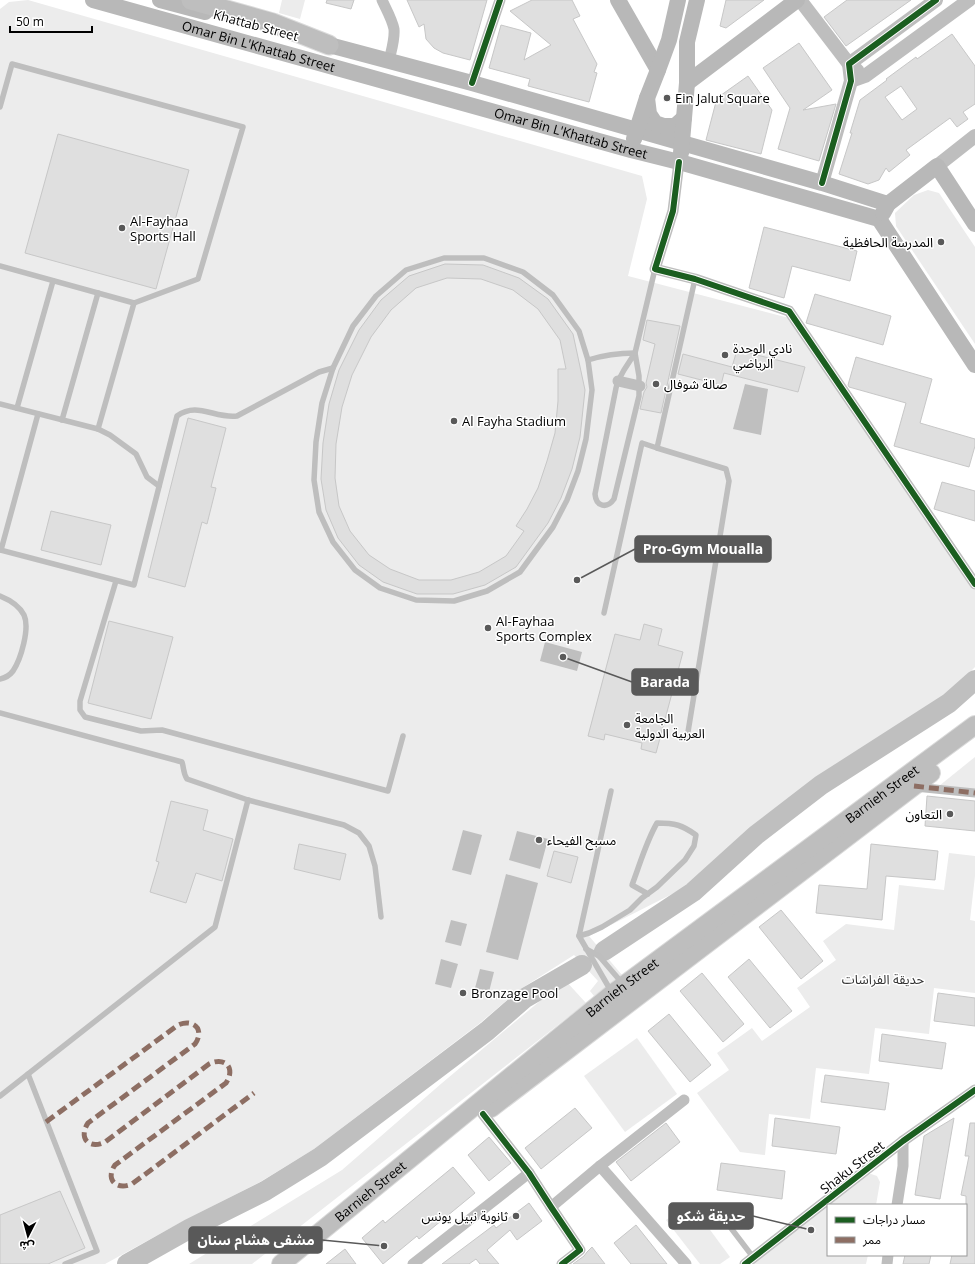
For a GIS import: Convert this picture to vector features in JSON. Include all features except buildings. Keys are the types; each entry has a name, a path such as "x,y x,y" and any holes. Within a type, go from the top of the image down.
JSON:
{"highway":[{"path":"192,0 274,23 330,45"}],"main road":[{"name":"Omar Bin L'Khattab Street","path":"93,0 631,150 679,162 879,219"},
{"name":"Khattab Street","path":"160,0 330,45"},
{"path":"618,0 658,70"},
{"path":"631,150 647,98 668,40 678,0"},
{"path":"679,162 687,83 687,42 697,0"},
{"path":"687,83 798,0"},
{"name":"Omar Bin L'Khattab Street","path":"330,45 472,83 637,130 822,183 888,204"},
{"path":"647,98 649,114 655,123 664,126 675,126 684,118"},
{"path":"975,224 937,166 888,204 879,219 975,365"},
{"name":"Barnieh Street","path":"281,1264 618,990 975,725"},
{"name":"Barnieh Street","path":"298,1264 483,1114 975,740"}],"street":[{"path":"382,0 394,31 389,61"},
{"path":"472,83 500,0"},
{"path":"798,0 849,64 865,76"},
{"path":"849,64 936,0"},
{"path":"851,81 865,76 969,0"},
{"path":"822,183 851,81 849,64"},
{"path":"937,166 975,136"},
{"path":"679,162 672,211 655,269 695,279 789,311 975,584"},
{"path":"618,381 640,386"},
{"path":"914,786 975,793"},
{"name":"Shaku Street","path":"749,1261 903,1141 975,1090"},
{"path":"551,1208 600,1166 684,1100"},
{"path":"483,1114 529,1173 580,1250 562,1264"},
{"path":"897,1204 903,1166 903,1141"},
{"path":"600,1166 686,1264"},
{"path":"413,1264 529,1173"}],"lane":[{"path":"0,107 12,64 243,127 198,279 134,303 0,266"},
{"path":"444,258 484,258 522,272 553,295 579,331 588,360 592,390 586,439 578,471 567,500 553,527 520,572 488,591 454,601 416,600 380,588 354,570 333,542 320,512 314,480 316,442 322,403 333,368 354,326 376,296 406,270 444,258"},
{"path":"635,353 640,386 639,396 614,499 608,505 602,505 598,503 595,494 618,381 635,353 655,269"},
{"path":"658,448 695,279"},
{"path":"17,408 53,281"},
{"path":"62,420 98,293"},
{"path":"98,429 134,303"},
{"path":"588,360 615,353 635,353"},
{"path":"38,414 0,550 134,585 177,416 190,409 229,417 238,416 319,372 333,368"},
{"path":"0,404 98,429 110,435 136,454 147,477 159,486"},
{"path":"604,614 642,443 726,469 728,481 687,738"},
{"path":"116,581 80,701 80,710 85,716 141,731 162,730 388,791 403,736"},
{"path":"0,596 16,604 24,616 26,629 24,645 12,672 5,678 0,679"},
{"path":"0,712 182,762 184,774 187,779 248,800 344,825 359,833 368,846 375,866 381,917"},
{"path":"611,791 579,936 586,949 618,990"},
{"path":"0,1096 215,927 248,800"},
{"path":"579,936 589,933 630,910 642,898 648,894 662,883 685,860 694,846 696,835 684,827 668,823 657,823 651,833 632,885 648,894"},
{"path":"586,949 599,956 618,990"},
{"path":"28,1074 97,1251 65,1264"},
{"path":"721,1215 749,1261"}],"green space":[{"name":"Al-Fayhaa Sports Complex","path":"28,0 642,176 647,199 628,276 789,318 972,589 975,590 975,667 945,697 817,779 751,829 688,886 589,936 622,975 594,996 590,991 598,981 574,955 519,990 480,1023 314,1149 260,1182 185,1220 105,1264 0,1264 0,9 9,2"},
{"path":"282,0 305,0 300,19 279,13"},
{"path":"928,190 939,193 975,247 975,344 896,226 895,213 914,195"},
{"path":"975,757 975,789 939,786"},
{"name":"حديقة الفراشات","path":"949,853 975,856 975,876 970,920 975,921 975,993 934,988 929,1034 875,1028 869,1074 816,1068 810,1119 769,1114 765,1155 740,1152 697,1093 729,1070 717,1053 752,1028 762,1041 810,1007 797,988 836,960 823,941 846,924 894,930 899,885 944,890"},
{"path":"565,980 586,1003 252,1264 189,1264 342,1170 442,1083"},
{"path":"637,1038 677,1094 625,1132 584,1076"},
{"path":"871,1174 877,1176 880,1182 876,1204 828,1204 865,1175"},
{"path":"691,1204 730,1257 720,1264 700,1264 666,1220"},
{"path":"827,1204 827,1256 868,1256 866,1264 750,1264"}],"shaded area":[{"path":"745,384 768,389 761,435 733,429"},
{"path":"545,642 582,652 577,671 540,661"},
{"path":"463,830 482,835 471,875 452,870"},
{"path":"517,831 548,839 540,869 509,860"},
{"path":"506,874 538,883 518,960 486,952"},
{"path":"451,920 467,924 461,946 445,942"},
{"path":"441,959 458,964 451,988 435,984"},
{"path":"480,969 494,972 489,992 475,988"}],"waterway":[{"path":"604,951 693,892 756,835 821,785 949,703 975,680"},
{"path":"127,1264 189,1229 265,1191 320,1157 487,1031 525,998 582,965"}],"marked path":[{"path":"914,786 975,793"},
{"path":"46,1122 178,1025 184,1023 193,1024 198,1030 198,1039 195,1044 88,1123 84,1133 87,1141 94,1145 105,1142 209,1064 220,1061 227,1065 230,1073 229,1078 226,1083 115,1165 111,1175 114,1182 121,1186 132,1184 254,1093"}],"cycle path":[{"path":"472,83 500,0"},
{"path":"822,183 851,81 849,64 936,0"},
{"path":"679,162 673,211 655,269 695,279 789,311 975,584"},
{"path":"745,1264 903,1141 975,1090"},
{"path":"483,1114 529,1173 580,1250 562,1264"}],"place":[{"name":"Ein Jalut Square","path":"667,98"},
{"name":"Al-Fayhaa Sports Hall","path":"122,228"},
{"name":"المدرسة الحافظية","path":"941,242"},
{"name":"نادي الوحدة الرياضي","path":"725,355"},
{"name":"صالة شوفال","path":"656,384"},
{"name":"Al Fayha Stadium","path":"454,421"},
{"name":"Pro-Gym Moualla","path":"577,580"},
{"name":"Al-Fayhaa Sports Complex","path":"488,628"},
{"name":"Barada","path":"563,657"},
{"name":"الجامعة العربية الدولية","path":"627,725"},
{"name":"التعاون","path":"950,814"},
{"name":"مسبح الفيحاء","path":"539,840"},
{"name":"Bronzage Pool","path":"463,993"},
{"name":"ثانوية نبيل يونس","path":"516,1216"},
{"name":"حديقة شكو","path":"811,1230"},
{"name":"مشفى هشام سنان","path":"384,1246"}]}
